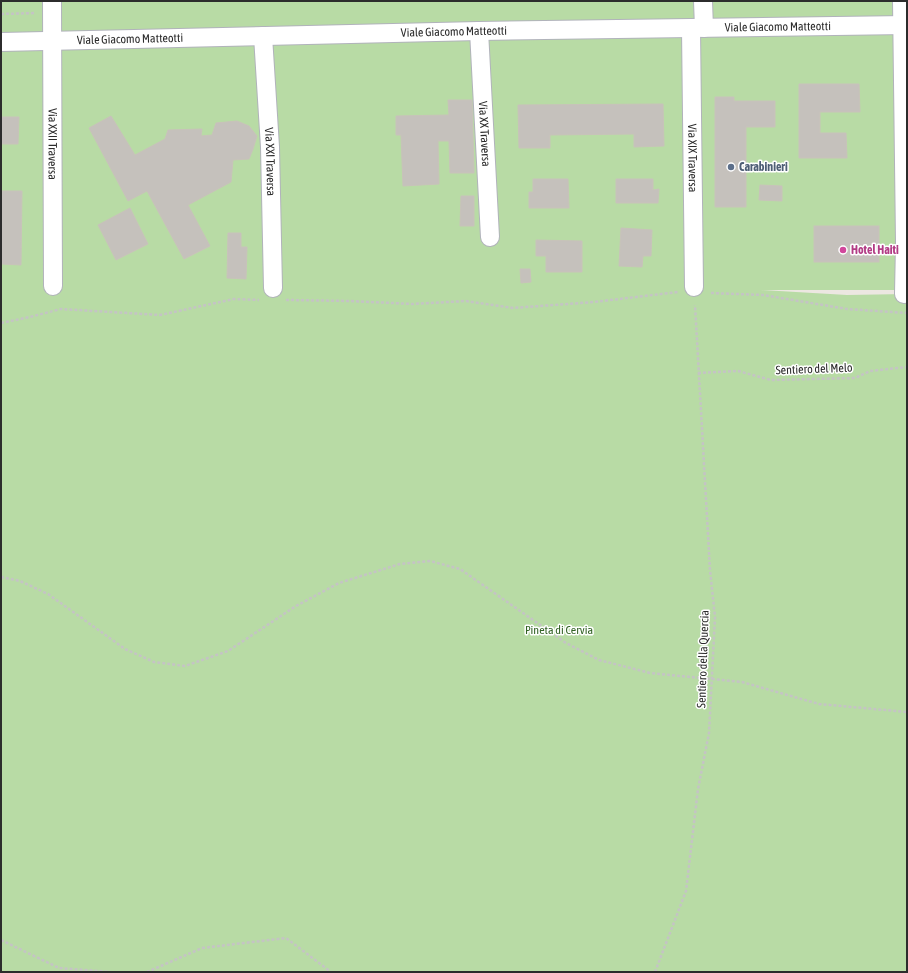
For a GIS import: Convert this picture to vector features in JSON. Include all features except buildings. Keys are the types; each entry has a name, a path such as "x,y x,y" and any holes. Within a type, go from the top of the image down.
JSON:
{"street":[{"name":"Via XIX Traversa","path":"695,293 697,28 703,1"},
{"path":"902,1 904,25 904,294"},
{"name":"Via XXII Traversa","path":"52,7 53,286"},
{"name":"Viale Giacomo Matteotti","path":"1,42 479,31 904,25"},
{"name":"Via XX Traversa","path":"479,31 490,237"},
{"name":"Via XXI Traversa","path":"263,36 270,146 273,296"}],"path":[{"path":"1,14 52,7"},
{"path":"1,323 30,318 60,309 160,315 234,299 273,296 412,304 466,301 513,308 594,302 669,292 763,295 847,309 907,313"},
{"name":"Sentiero della Quercia","path":"655,972 686,891 698,789 709,733 715,617 710,570 698,373 695,293"},
{"name":"Sentiero del Melo","path":"698,373 738,371 771,380 855,378 870,371 907,367"},
{"path":"1,577 20,581 48,594 125,649 154,662 185,666 228,651 296,606 339,582 400,564 430,560 460,569 566,644 599,660 650,673 742,682 819,704 907,712"},
{"path":"148,972 202,948 286,938 331,972"},
{"path":"1,940 59,968 111,972"}],"green space":[{"name":"Pineta di Cervia","path":"1,1 907,1 907,290 761,290 847,295 907,294 907,972 1,972"}],"place":[{"name":"Carabinieri","path":"731,167"},
{"name":"Hotel Haiti","path":"843,250"}]}
